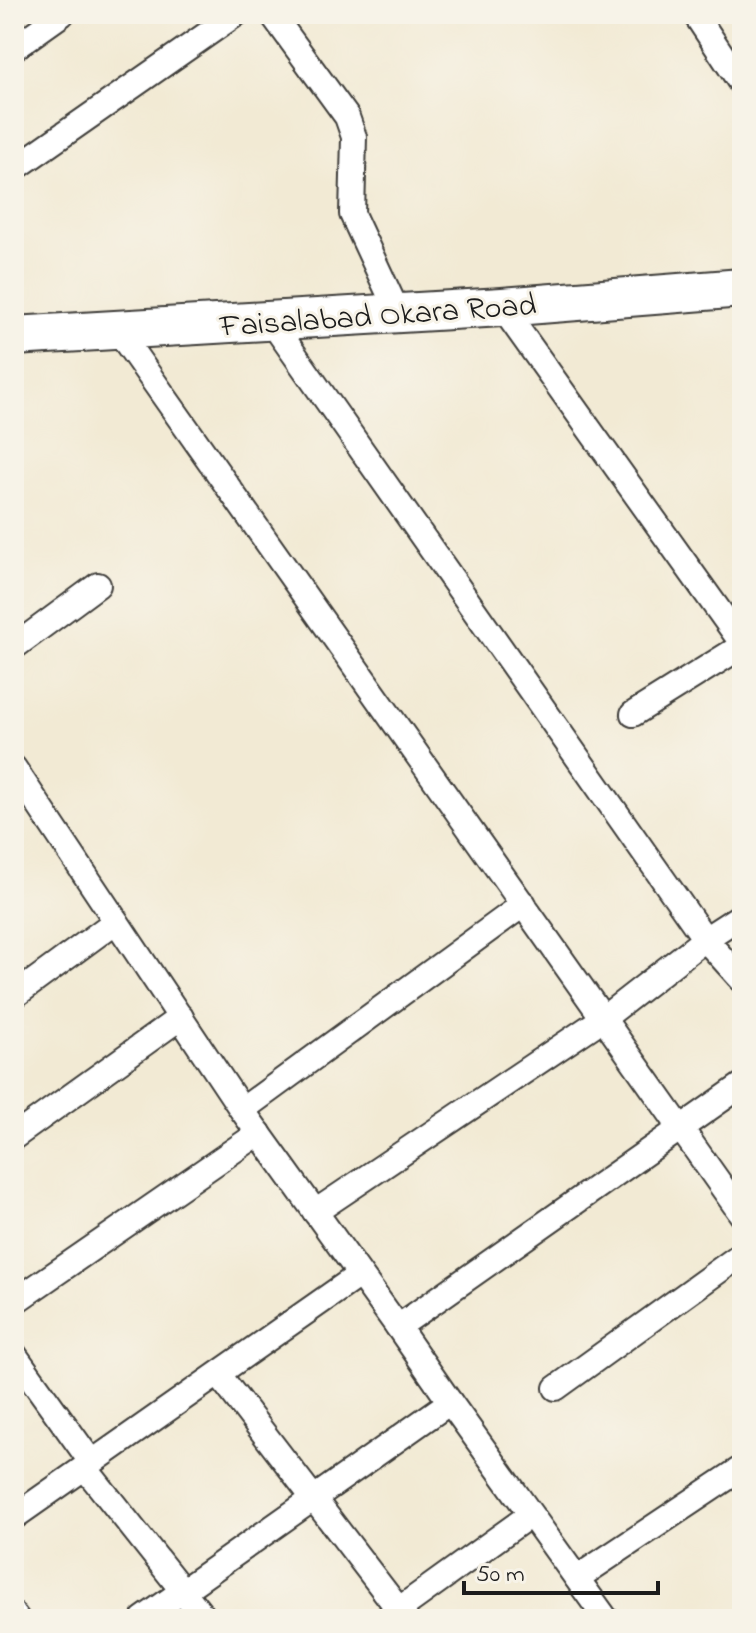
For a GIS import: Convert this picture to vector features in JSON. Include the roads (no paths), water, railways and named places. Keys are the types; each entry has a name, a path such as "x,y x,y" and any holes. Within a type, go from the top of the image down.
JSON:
{"main road":[{"name":"Faisalabad Okara Road","path":"14,336 502,307 742,288"}],"street":[{"path":"14,48 62,14"},
{"path":"14,169 236,14"},
{"path":"272,14 347,117 354,137 352,214 398,313"},
{"path":"695,14 742,85"},
{"path":"502,307 742,644 633,714"},
{"path":"271,321 705,939 742,980"},
{"path":"118,331 742,1215"},
{"path":"14,647 98,585"},
{"path":"14,768 242,1110 606,1619"},
{"path":"242,1110 524,904"},
{"path":"315,1212 605,1017 705,939 742,915"},
{"path":"14,996 116,921"},
{"path":"14,1137 181,1017"},
{"path":"398,1327 742,1085"},
{"path":"14,1302 259,1133"},
{"path":"556,1388 742,1254"},
{"path":"14,1517 359,1275"},
{"path":"14,1354 89,1466 205,1619"},
{"path":"219,1375 314,1498 396,1616 530,1515"},
{"path":"143,1619 450,1402"},
{"path":"577,1578 742,1468"}]}
